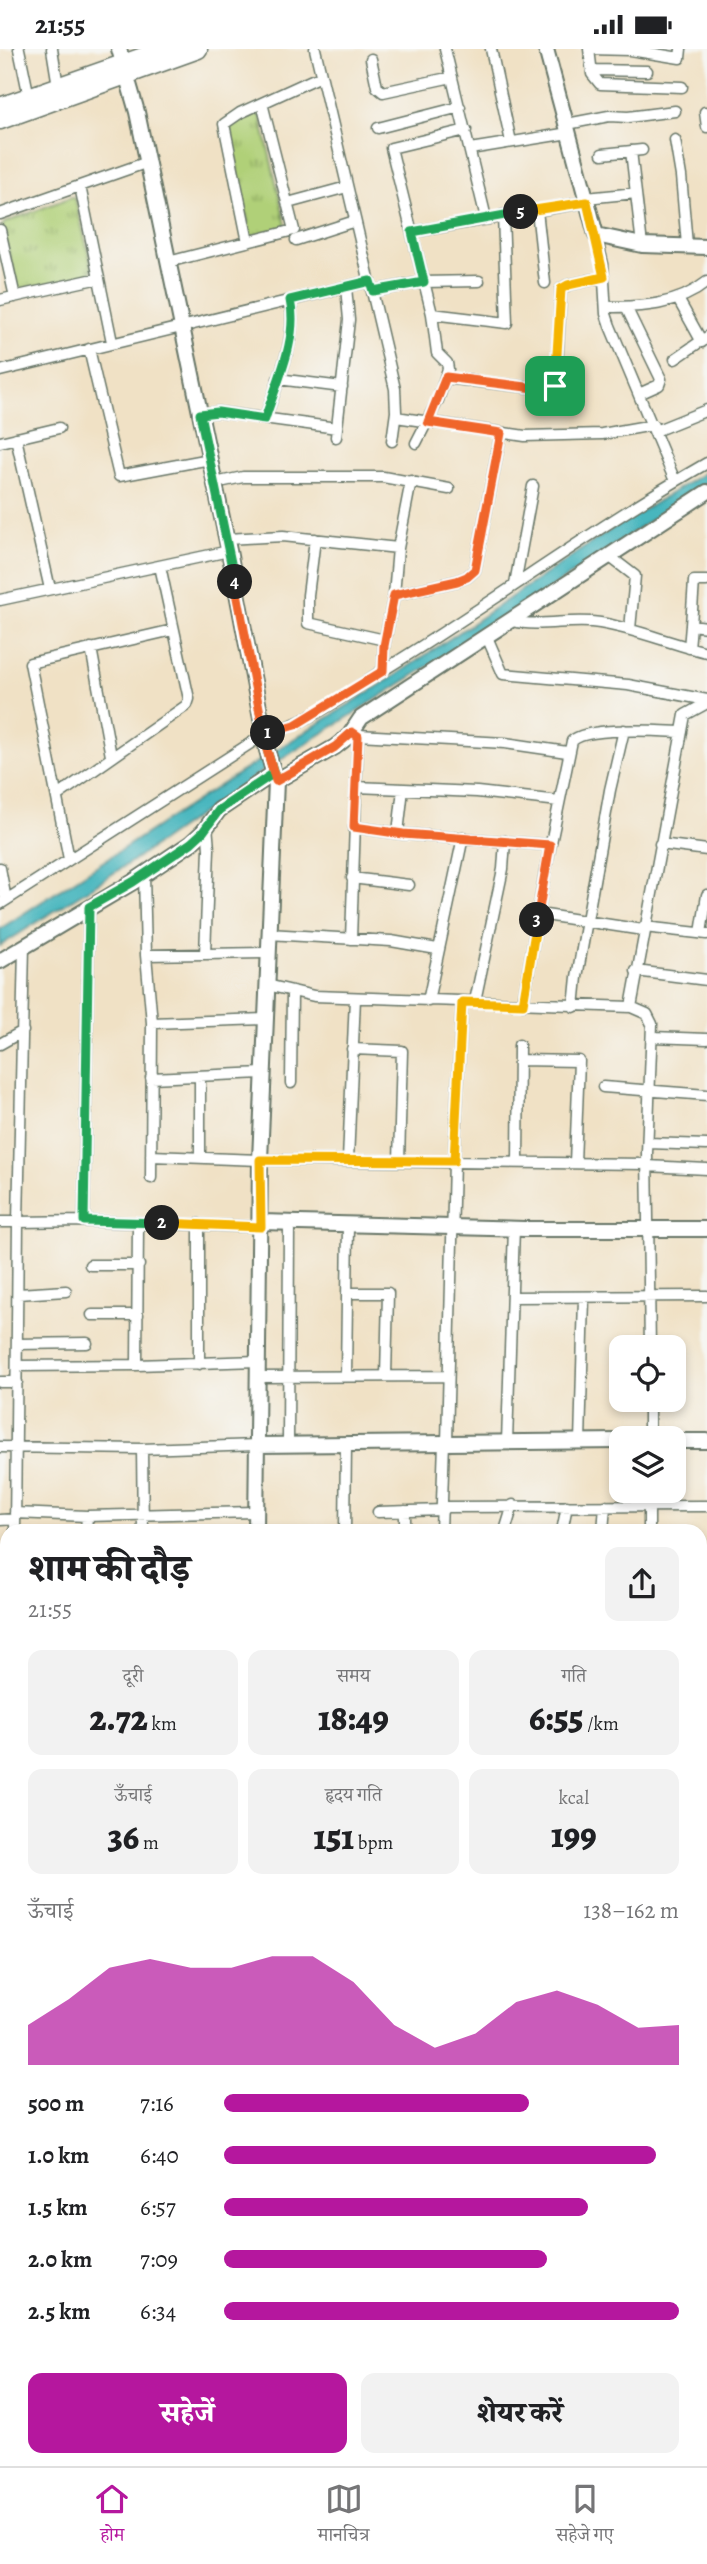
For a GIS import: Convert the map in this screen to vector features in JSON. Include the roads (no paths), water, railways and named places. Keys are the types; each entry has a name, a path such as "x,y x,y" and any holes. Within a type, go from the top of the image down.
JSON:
{"highway":[{"path":"0,107 166,49"},
{"path":"0,120 122,63 198,49"}],"street":[{"path":"19,49 29,97"},
{"path":"52,49 58,86"},
{"path":"314,49 395,389 396,417 392,441"},
{"path":"445,49 486,218"},
{"path":"491,49 511,142"},
{"path":"546,49 596,235 610,326 675,481"},
{"path":"681,49 680,58 630,50 589,49 592,70 600,84 682,87"},
{"path":"371,59 377,87 383,92 452,77"},
{"path":"122,63 148,162 274,774 260,1160 256,1524"},
{"path":"592,70 648,71"},
{"path":"248,242 224,124 321,76"},
{"path":"168,262 294,230 262,103"},
{"path":"377,128 460,107"},
{"path":"470,149 568,128 602,116 628,117 675,111"},
{"path":"705,112 707,127"},
{"path":"416,443 428,422 446,377 447,363 438,353 432,314 391,148 466,130"},
{"path":"675,140 687,245"},
{"path":"602,155 636,151 636,193 642,245"},
{"path":"0,214 148,162"},
{"path":"80,186 113,342"},
{"path":"288,202 347,187"},
{"path":"412,232 636,193"},
{"path":"537,210 545,283"},
{"path":"432,314 507,323 503,215"},
{"path":"296,240 355,221"},
{"path":"0,230 15,297"},
{"path":"596,235 642,245 707,247"},
{"path":"446,377 543,389 553,387 556,380 561,289 604,277"},
{"path":"0,300 99,278"},
{"path":"0,371 346,287 479,281"},
{"path":"606,307 646,306 678,299 707,282"},
{"path":"200,414 218,412 337,432 349,320 346,287"},
{"path":"675,359 704,339 678,299"},
{"path":"265,419 293,320 290,300"},
{"path":"626,307 661,379 659,385 639,394"},
{"path":"89,349 119,476 210,459"},
{"path":"278,379 342,387"},
{"path":"396,417 525,436 574,436 654,428 707,410"},
{"path":"0,442 59,428"},
{"path":"394,595 457,581 475,570 501,433"},
{"path":"16,438 50,589"},
{"path":"0,868 3,902 265,734 295,725 383,671 514,584 707,463"},
{"path":"215,483 243,477 284,475 383,477 449,489"},
{"path":"383,671 398,548 411,481"},
{"path":"514,584 533,487"},
{"path":"351,939 355,734 361,718 706,496"},
{"path":"0,600 160,566 228,545 282,536 398,548"},
{"path":"315,538 308,595 308,623 385,640"},
{"path":"609,556 635,576 629,629"},
{"path":"57,796 187,705 189,699 160,566"},
{"path":"689,648 694,581 707,581"},
{"path":"512,621 537,624 598,622 707,652"},
{"path":"691,625 707,627"},
{"path":"69,859 30,663 173,630"},
{"path":"487,637 503,674 628,685 707,702"},
{"path":"92,648 111,756"},
{"path":"631,1007 686,712 707,702"},
{"path":"523,1004 550,845 572,741 577,737 624,730 682,732"},
{"path":"574,1007 586,921 624,730"},
{"path":"0,961 144,875 191,843 219,810 274,774 335,747 355,734 505,743 568,753"},
{"path":"356,787 477,792 559,801"},
{"path":"398,833 403,789"},
{"path":"205,954 209,849 207,825"},
{"path":"354,827 550,845"},
{"path":"428,1001 463,837"},
{"path":"475,1001 496,904 505,841"},
{"path":"660,844 707,850"},
{"path":"144,875 146,955 152,1023 151,1178"},
{"path":"352,878 409,885"},
{"path":"538,914 644,929 704,934 707,895"},
{"path":"84,1221 89,907"},
{"path":"268,935 391,941 437,949"},
{"path":"15,1524 24,946"},
{"path":"146,955 267,953"},
{"path":"636,971 707,980"},
{"path":"267,985 314,996 631,1007 647,1014 652,1024 648,1143 649,1335"},
{"path":"291,1083 292,992"},
{"path":"348,1160 355,998"},
{"path":"442,1524 462,1002"},
{"path":"152,1023 265,1019"},
{"path":"0,1044 23,1031"},
{"path":"652,1037 707,1039"},
{"path":"518,1162 520,1045"},
{"path":"352,1049 402,1051 399,1161"},
{"path":"519,1060 579,1061 575,1163"},
{"path":"151,1078 263,1073"},
{"path":"200,1076 200,1158"},
{"path":"603,1087 707,1095"},
{"path":"648,1143 707,1145"},
{"path":"151,1156 260,1160 575,1163 707,1169"},
{"path":"0,1222 289,1222 452,1227 707,1229"},
{"path":"288,1445 289,1222"},
{"path":"136,1365 138,1223"},
{"path":"199,1224 199,1364"},
{"path":"346,1376 348,1224"},
{"path":"507,1442 514,1228"},
{"path":"90,1265 139,1265"},
{"path":"18,1294 66,1291"},
{"path":"347,1293 387,1293 386,1376"},
{"path":"512,1297 707,1296"},
{"path":"580,1442 583,1298"},
{"path":"92,1315 138,1315"},
{"path":"17,1344 88,1343"},
{"path":"17,1366 258,1361"},
{"path":"258,1377 448,1376"},
{"path":"0,1382 17,1382"},
{"path":"0,1447 142,1449 257,1445 609,1441"},
{"path":"686,1441 707,1441"},
{"path":"345,1524 346,1444"},
{"path":"142,1449 143,1524"},
{"path":"649,1524 650,1505"},
{"path":"507,1524 513,1506"},
{"path":"378,1512 513,1506 707,1506"},
{"path":"563,1524 567,1506"},
{"path":"604,1524 605,1506"},
{"path":"405,1511 405,1524"},
{"path":"0,1520 15,1516 255,1512"},
{"path":"86,1524 87,1516"}],"water":[{"path":"707,471 707,482 544,593 255,776 137,858 0,946 0,929 222,784 396,675 606,533"}]}
